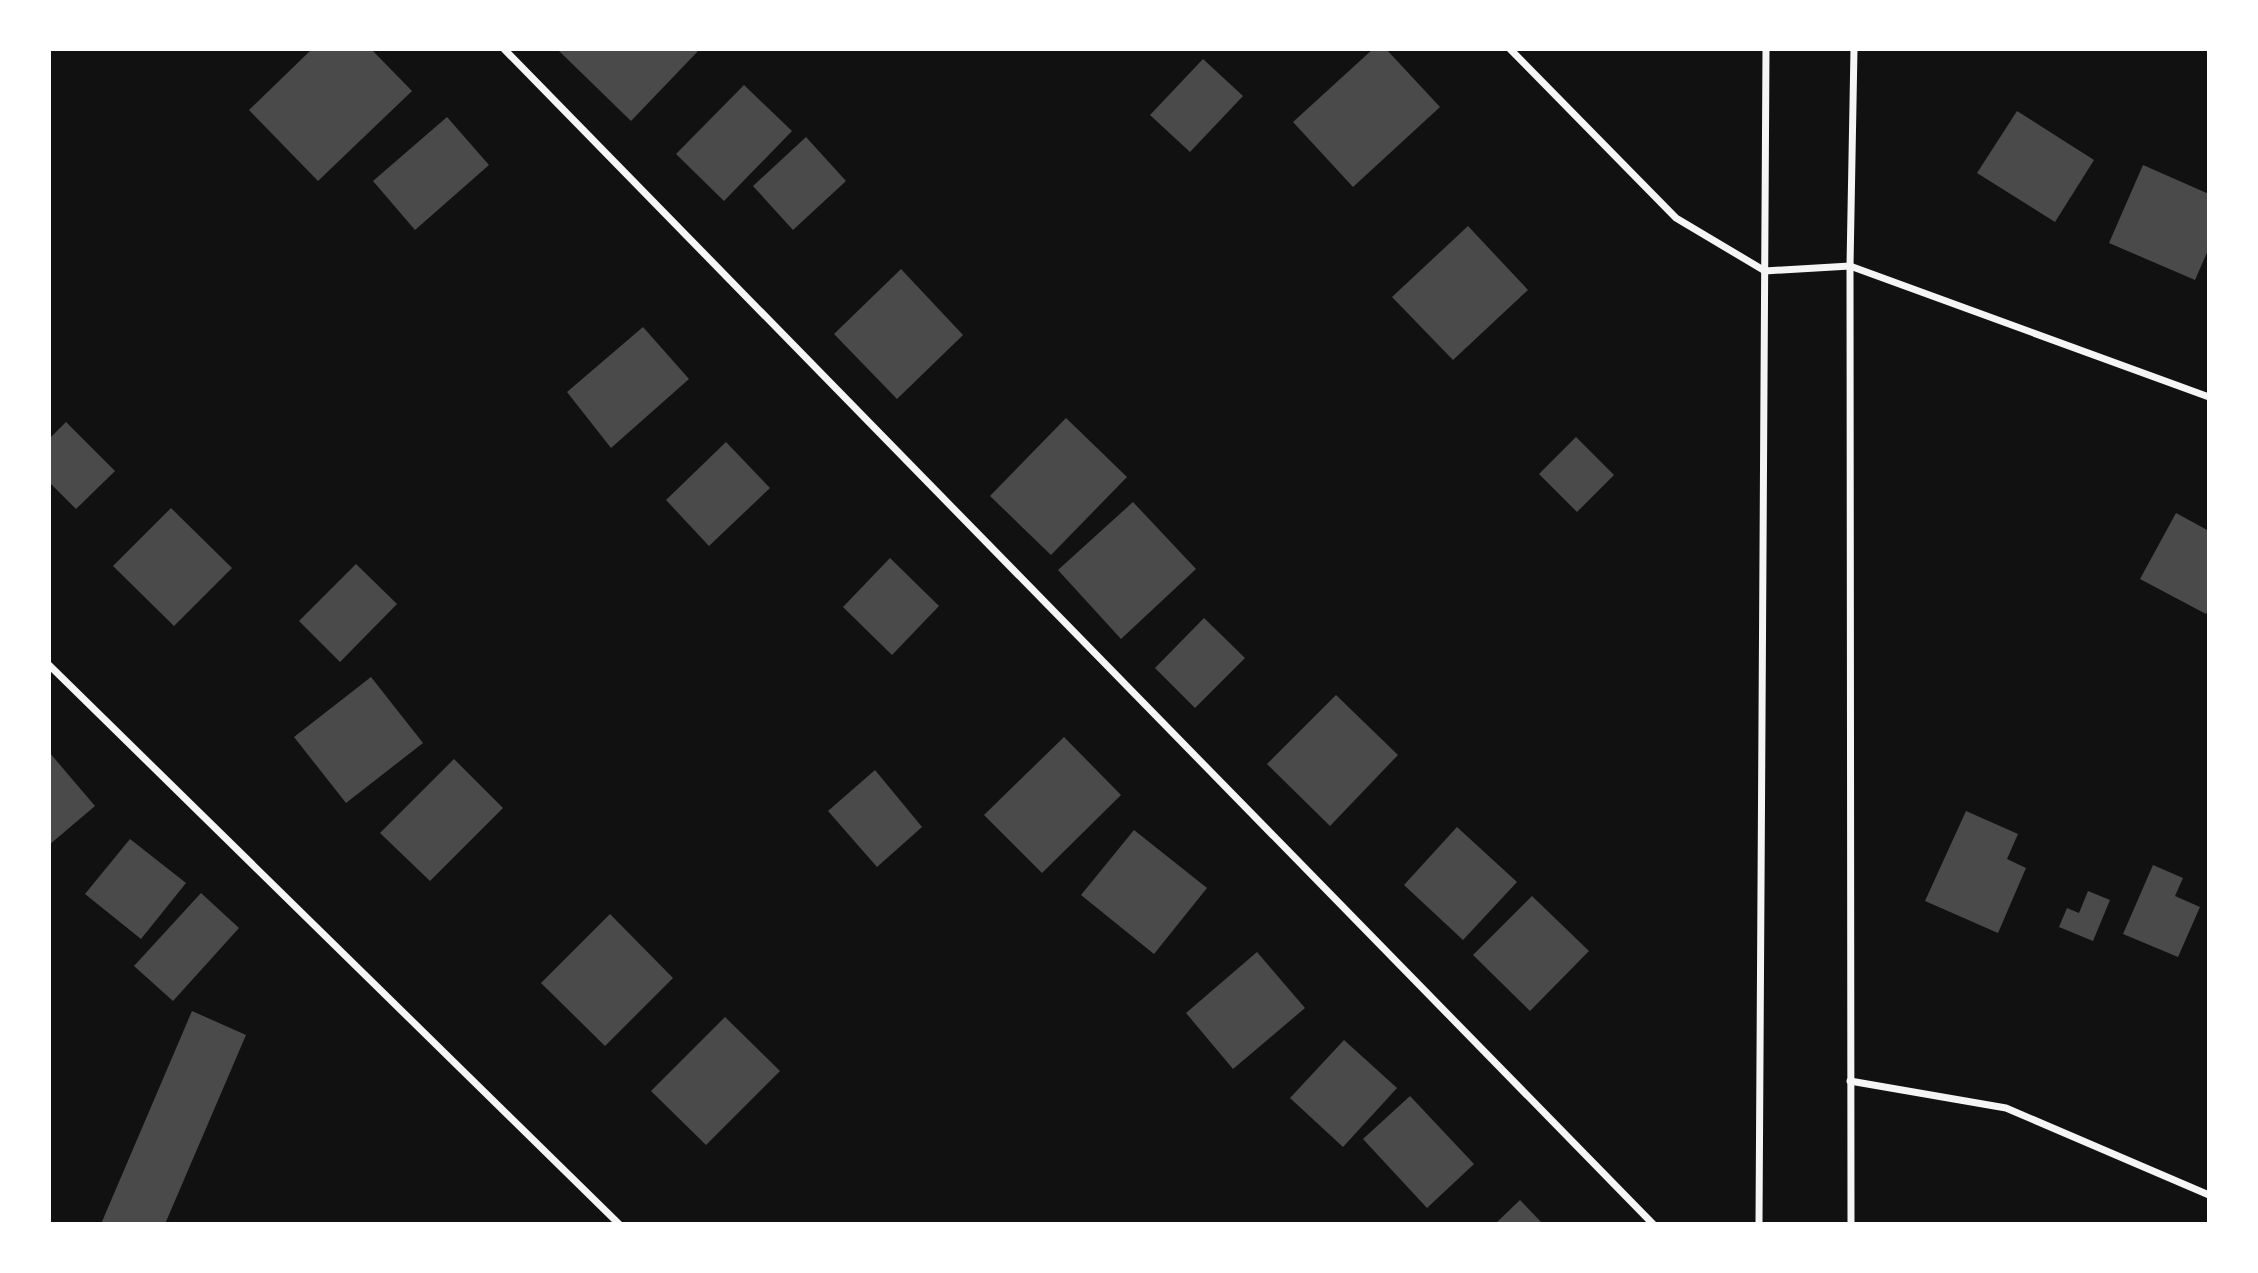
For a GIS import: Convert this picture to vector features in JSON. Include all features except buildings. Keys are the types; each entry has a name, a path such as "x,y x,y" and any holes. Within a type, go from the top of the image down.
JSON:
{"street":[{"path":"504,49 1654,1224"},
{"path":"1510,49 1676,218 1765,271 1850,265 2209,397"},
{"path":"1759,1224 1766,49"},
{"path":"1851,1224 1850,265 1854,49"},
{"path":"49,665 619,1224"},
{"path":"1850,1081 2007,1108 2209,1195"}]}
